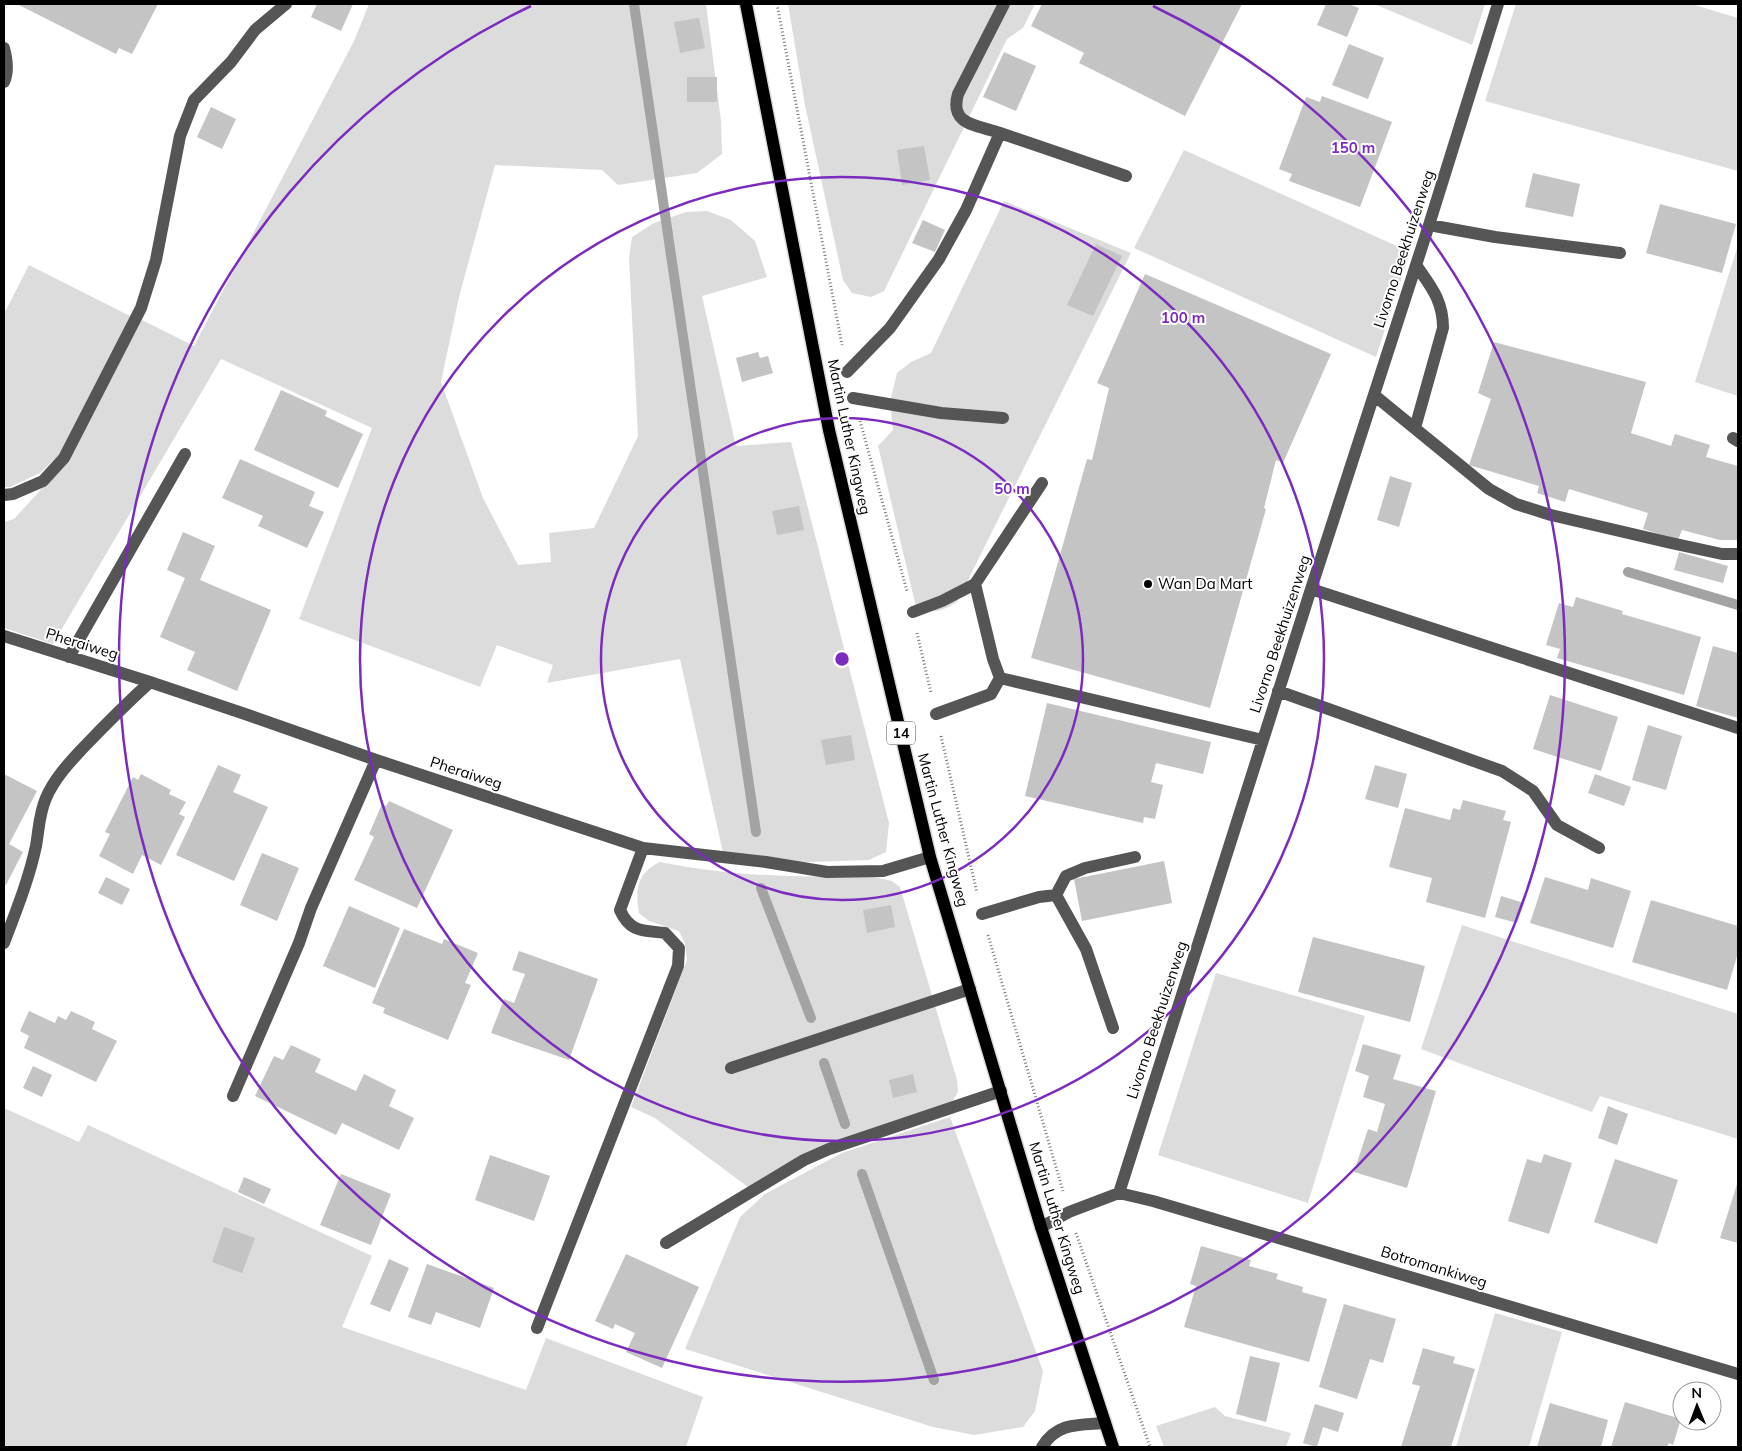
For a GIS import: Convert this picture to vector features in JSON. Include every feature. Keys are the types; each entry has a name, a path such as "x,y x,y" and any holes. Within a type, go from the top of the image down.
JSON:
{"main road":[{"name":"Martin Luther Kingweg","path":"746,4 829,430 930,857 1041,1227 1113,1447"}],"street":[{"path":"4,495 14,494 43,481 64,458 141,308 156,260 180,136 194,100 231,62 255,30 286,4"},
{"path":"1004,4 958,94 956,112 961,119 1000,134 1126,176"},
{"name":"Livorno Beekhuizenweg","path":"1119,1193 1498,4"},
{"path":"4,48 7,62 4,82"},
{"path":"847,372 890,328 940,259 966,210 1000,134"},
{"path":"1429,225 1495,237 1620,253"},
{"path":"1415,428 1443,328 1443,316 1438,296 1416,265"},
{"path":"1374,395 1490,489 1516,504 1551,515 1671,543 1722,554 1738,554"},
{"path":"853,398 941,414 1003,418"},
{"path":"69,657 185,454"},
{"path":"912,612 942,601 975,584 1042,483"},
{"path":"936,714 991,694 1000,678 975,584"},
{"path":"1311,590 1738,728"},
{"name":"Pheraiweg","path":"4,636 150,682 376,760 643,848 766,862 827,872 883,870 930,857"},
{"path":"1000,678 1262,740"},
{"path":"4,943 21,900 36,845 39,817 46,797 55,781 72,760 118,710 150,682"},
{"path":"1278,691 1502,771 1533,792 1557,825 1599,848"},
{"path":"233,1096 299,943 311,908 376,760"},
{"path":"537,1328 678,966 678,948 665,933 635,929 625,920 620,910 643,848"},
{"path":"1056,895 1066,876 1085,868 1135,856"},
{"path":"982,914 1039,897 1056,895"},
{"path":"1056,895 1086,949 1113,1028"},
{"path":"731,1068 970,988"},
{"path":"666,1244 804,1160 838,1146 1001,1092"},
{"path":"1041,1227 1069,1212 1119,1193"},
{"name":"Botromankiweg","path":"1119,1193 1153,1201 1738,1374"},
{"path":"1042,1447 1047,1439 1064,1426 1105,1423"}],"shaded area":[{"path":"369,4 706,4 721,121 722,154 697,173 618,185 602,170 495,165 459,297 441,382 483,498 518,565 551,562 549,533 594,528 638,436 629,258 632,237 654,223 686,212 707,211 731,220 755,241 767,277 702,296 736,446 791,442 889,823 886,852 869,860 784,863 723,853 680,659 547,683 553,665 497,645 480,687 299,619 372,428 221,359 53,644 4,628 4,522 14,519 45,485 140,319 194,346 354,41"},
{"path":"788,4 1035,4 1023,28 1007,39 884,291 871,297 852,293 843,280 805,105"},
{"path":"1374,4 1485,4 1472,45"},
{"path":"1516,4 1691,4 1738,18 1738,171 1485,101"},
{"path":"1184,150 1410,252 1376,357 1134,248"},
{"path":"1004,201 1131,253 957,602 942,610 928,611 916,607 878,446 893,430 890,402 897,373 911,362 931,353"},
{"path":"1738,245 1738,396 1695,382"},
{"path":"29,265 130,316 60,454 40,473 10,487 4,487 4,314"},
{"path":"660,862 714,871 740,873 874,877 892,881 900,887 957,1080 958,1092 952,1102 748,1187 655,1118 631,1107 687,960 685,944 679,931 649,921 639,913 637,896 639,883 646,871"},
{"path":"1462,925 1738,1014 1738,1139 1600,1096 1592,1112 1421,1049"},
{"path":"1216,973 1365,1016 1308,1203 1158,1155"},
{"path":"4,1108 79,1142 88,1125 372,1256 342,1327 526,1390 546,1338 703,1397 686,1447 4,1447"},
{"path":"950,1117 1043,1371 1035,1411 1023,1427 974,1435 933,1427 685,1349 740,1217 765,1194 842,1153"},
{"path":"1495,1313 1562,1332 1529,1447 1456,1447"},
{"path":"1215,1407 1225,1416 1291,1433 1286,1447 1164,1447 1156,1426"}],"building":[{"path":"17,4 158,4 132,54 119,48 116,54"},
{"path":"317,4 353,4 341,31 311,17"},
{"path":"1042,4 1242,4 1185,116 1079,63 1084,53 1031,26"},
{"path":"1326,4 1349,4 1359,8 1347,37 1317,25"},
{"path":"699,18 705,48 680,53 674,22"},
{"path":"1349,44 1384,58 1368,99 1332,85"},
{"path":"1004,52 1036,66 1016,111 983,97"},
{"path":"687,77 717,77 717,102 687,102"},
{"path":"1322,96 1392,122 1360,207 1289,181 1292,174 1279,169 1306,97 1320,102"},
{"path":"211,107 236,119 222,149 197,137"},
{"path":"924,146 930,180 902,185 897,150"},
{"path":"1533,173 1580,184 1573,217 1525,207"},
{"path":"1660,204 1736,224 1722,273 1646,253"},
{"path":"923,220 945,230 935,252 912,243"},
{"path":"1096,244 1122,256 1093,316 1067,305"},
{"path":"1145,274 1331,354 1283,463 1276,460 1264,508 1266,509 1210,708 1031,658 1087,459 1092,460 1109,388 1097,383"},
{"path":"1494,342 1646,382 1631,433 1671,446 1675,434 1710,445 1706,457 1738,466 1738,540 1720,540 1682,530 1678,540 1643,529 1648,513 1569,489 1565,502 1537,493 1539,486 1469,465 1491,399 1478,393"},
{"path":"758,352 760,358 768,356 773,373 742,382 736,358"},
{"path":"281,390 327,411 325,416 363,434 338,488 254,450"},
{"path":"240,459 315,492 309,506 324,512 307,548 258,526 263,516 222,498"},
{"path":"1390,476 1412,483 1399,527 1377,520"},
{"path":"799,506 804,530 777,535 772,511"},
{"path":"183,532 215,546 200,580 271,610 237,691 187,670 195,652 160,637 185,578 167,570"},
{"path":"1679,552 1728,566 1723,583 1674,570"},
{"path":"1576,597 1623,611 1622,614 1701,637 1684,695 1557,658 1560,649 1546,645 1559,603 1573,607"},
{"path":"1713,646 1738,653 1738,718 1696,706"},
{"path":"1550,695 1618,717 1601,771 1533,749"},
{"path":"1047,703 1211,742 1203,774 1156,763 1151,782 1163,785 1155,819 1144,817 1143,823 1025,796"},
{"path":"1648,725 1682,736 1666,790 1632,780"},
{"path":"851,735 855,760 826,765 821,740"},
{"path":"218,765 241,775 233,792 268,807 234,881 176,855"},
{"path":"1375,765 1407,774 1398,808 1365,799"},
{"path":"4,774 37,791 9,844 23,852 6,885 4,884"},
{"path":"141,774 171,790 169,794 186,802 179,814 185,817 161,865 142,855 133,874 99,856 110,834 105,832 133,777 138,780"},
{"path":"1595,774 1631,787 1624,806 1588,793"},
{"path":"1463,800 1506,811 1503,820 1511,822 1485,918 1426,902 1432,878 1389,867 1405,808 1450,820 1453,808 1460,810"},
{"path":"389,801 453,830 417,908 354,880 374,837 369,834 382,804 386,806"},
{"path":"262,853 299,868 277,921 240,905"},
{"path":"1164,861 1172,903 1082,921 1074,879"},
{"path":"106,877 130,889 122,905 98,893"},
{"path":"1545,877 1588,890 1591,878 1631,891 1613,948 1530,923"},
{"path":"1501,896 1524,903 1517,923 1495,917"},
{"path":"1651,900 1738,926 1738,953 1727,990 1632,962"},
{"path":"891,905 895,927 867,933 863,910"},
{"path":"349,906 400,928 375,988 323,966"},
{"path":"404,929 442,944 444,939 478,953 465,983 471,985 448,1040 383,1013 385,1008 372,1003"},
{"path":"1313,937 1425,966 1410,1022 1298,992"},
{"path":"519,951 598,979 569,1060 491,1033 504,999 514,1003 525,974 512,970"},
{"path":"29,1011 55,1023 58,1016 66,1020 71,1011 95,1022 92,1029 117,1041 96,1082 24,1048 29,1036 20,1031"},
{"path":"1363,1044 1401,1055 1393,1079 1436,1091 1407,1188 1354,1172 1368,1129 1377,1132 1385,1104 1363,1097 1369,1076 1355,1071"},
{"path":"291,1045 321,1059 315,1072 356,1091 364,1074 396,1090 389,1106 414,1118 399,1150 342,1123 336,1135 255,1096 274,1056 283,1060"},
{"path":"33,1066 52,1075 42,1097 23,1088"},
{"path":"913,1074 917,1092 893,1098 889,1080"},
{"path":"1608,1106 1628,1114 1617,1145 1598,1138"},
{"path":"1544,1154 1572,1163 1549,1234 1508,1221 1527,1159 1541,1163"},
{"path":"490,1155 550,1176 534,1221 475,1200"},
{"path":"1615,1159 1678,1180 1657,1244 1594,1222"},
{"path":"341,1174 391,1194 371,1245 320,1225"},
{"path":"244,1177 271,1189 264,1204 238,1192"},
{"path":"1738,1181 1738,1243 1720,1238"},
{"path":"224,1227 255,1238 242,1273 212,1262"},
{"path":"1201,1246 1251,1260 1249,1266 1278,1274 1276,1279 1303,1287 1302,1292 1327,1299 1309,1362 1184,1327 1196,1286 1190,1284"},
{"path":"626,1254 699,1287 662,1368 626,1352 635,1333 615,1324 613,1329 595,1321"},
{"path":"389,1259 409,1268 390,1312 370,1304"},
{"path":"427,1264 494,1288 480,1328 436,1312 431,1325 408,1317"},
{"path":"1344,1304 1396,1319 1383,1363 1370,1359 1357,1399 1319,1387"},
{"path":"1423,1348 1455,1357 1453,1363 1475,1369 1451,1447 1401,1447 1420,1386 1412,1384"},
{"path":"1250,1356 1280,1363 1266,1422 1236,1414"},
{"path":"1625,1402 1672,1416 1672,1431 1677,1431 1673,1445 1669,1443 1667,1447 1611,1447"},
{"path":"1550,1403 1608,1420 1601,1447 1537,1447"},
{"path":"1315,1404 1344,1413 1338,1432 1323,1427 1317,1447 1303,1443"}],"waterway":[{"path":"634,4 756,832"},
{"path":"1628,572 1738,605"},
{"path":"761,888 811,1018"},
{"path":"824,1063 845,1124"},
{"path":"862,1174 934,1380"}],"place":[{"name":"Wan Da Mart","path":"1148,584"}]}
